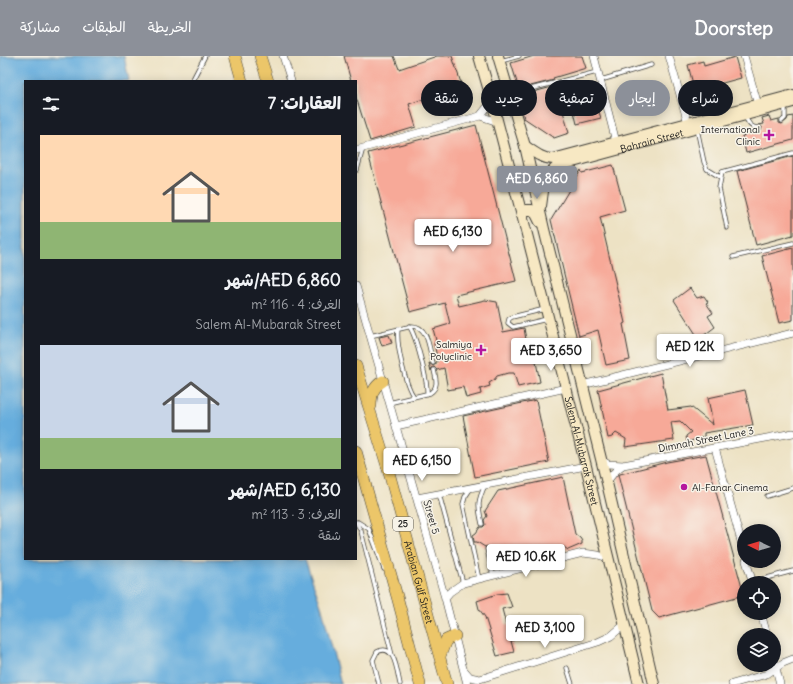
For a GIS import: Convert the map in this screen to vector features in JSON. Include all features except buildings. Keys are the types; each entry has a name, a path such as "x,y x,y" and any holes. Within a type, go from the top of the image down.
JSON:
{"main road":[{"path":"235,56 242,80"},
{"path":"260,56 268,80"},
{"name":"Salem Al-Mubarak Street","path":"479,56 486,80"},
{"name":"Salem Al-Mubarak Street","path":"499,59 505,80"},
{"name":"Bahrain Street","path":"547,159 569,156 616,142 758,105 793,94"},
{"name":"Bahrain Street","path":"554,170 558,166 789,104"},
{"name":"Salem Al-Mubarak Street","path":"496,116 586,466 639,684"},
{"name":"Salem Al-Mubarak Street","path":"516,116 525,146 607,483 654,684"},
{"path":"525,146 547,159 544,163 545,168 548,170 554,170"},
{"path":"540,210 546,180 548,175 554,170"},
{"path":"522,215 528,210 534,211 544,229"},
{"name":"Arabian Gulf Street","path":"357,369 388,469 447,684"},
{"path":"372,417 372,391 383,381"},
{"name":"25","path":"357,455 420,684"},
{"path":"440,656 446,640 455,636"}],"street":[{"path":"284,56 291,80"},
{"path":"594,56 600,80"},
{"path":"669,56 688,123"},
{"path":"744,56 758,105"},
{"path":"607,107 616,142"},
{"path":"360,149 480,116 498,122"},
{"name":"Street 5","path":"357,290 445,598 467,684"},
{"path":"582,385 793,333"},
{"path":"396,426 566,388"},
{"name":"Dimnah Street Lane 3","path":"601,460 608,464 623,465 793,433"},
{"path":"715,448 737,527"},
{"path":"607,483 616,469 623,465"},
{"path":"416,498 586,466"},
{"path":"445,598 463,583 584,554 598,554 608,558"},
{"path":"464,670 470,676 480,679 598,642 611,636 625,624"},
{"path":"781,663 793,659"},
{"path":"732,684 763,675 766,672"},
{"path":"777,672 780,684"}],"lane":[{"path":"193,80 206,56"},
{"path":"499,59 519,56"},
{"path":"600,80 651,65"},
{"path":"537,88 597,72"},
{"path":"782,121 789,104"},
{"path":"745,116 749,125 759,128"},
{"path":"697,129 707,170 720,177"},
{"path":"357,170 360,149"},
{"path":"726,228 719,188 722,172 793,153"},
{"path":"733,257 793,243"},
{"path":"547,314 513,327 508,323 509,319 512,317 547,314"},
{"path":"370,336 409,326 419,327 424,331 433,363"},
{"path":"409,326 414,336 426,384 427,394"},
{"path":"398,329 398,347 408,388 414,397"},
{"path":"389,403 434,391 437,380 434,370"},
{"path":"482,524 478,499 485,485"},
{"path":"471,488 465,497 463,504 479,580"},
{"path":"767,496 793,488"},
{"path":"439,494 463,583"},
{"path":"357,523 369,529 384,570"},
{"path":"357,524 360,528 400,684"},
{"path":"487,549 493,576"},
{"path":"776,576 793,571"},
{"path":"387,578 393,595 398,600"},
{"path":"379,684 373,662 374,657 377,652 382,650 388,651 392,655"},
{"path":"567,668 572,684"}],"water":[{"path":"0,56 124,56 129,80 24,80 24,560 305,560 323,612 341,684 0,684"}],"place":[{"name":"International Clinic","path":"769,135"},
{"name":"Salmiya Polyclinic","path":"481,350"},
{"name":"Al-Fanar Cinema","path":"684,487"}]}
